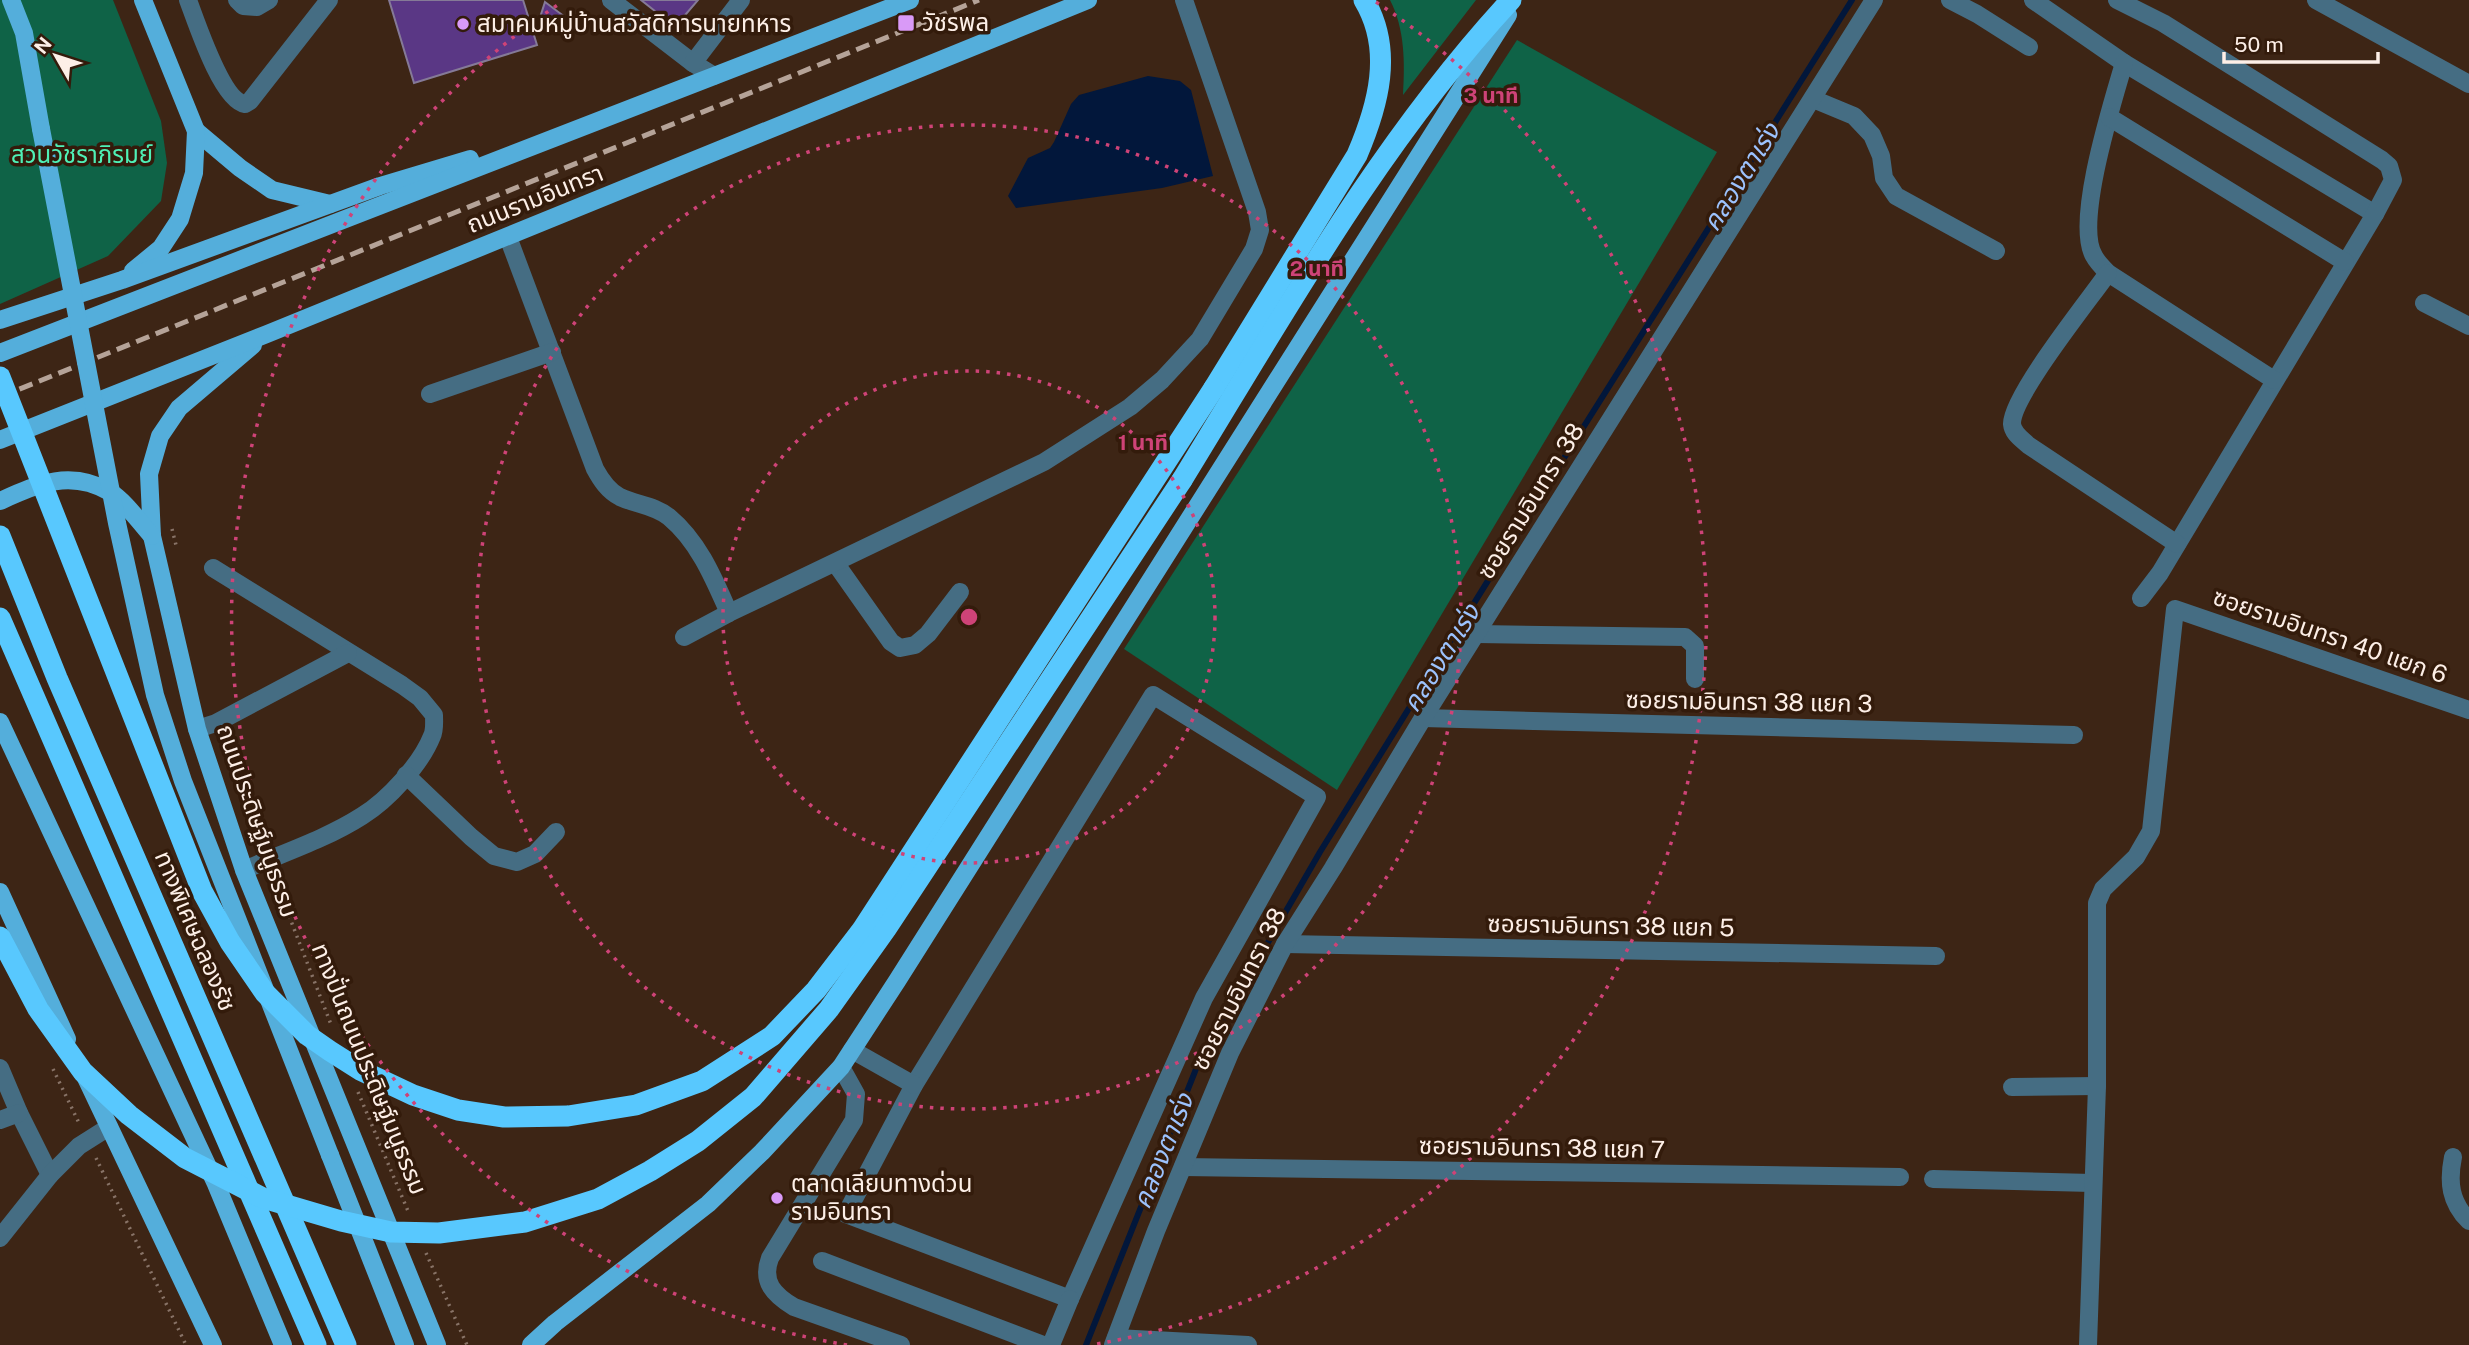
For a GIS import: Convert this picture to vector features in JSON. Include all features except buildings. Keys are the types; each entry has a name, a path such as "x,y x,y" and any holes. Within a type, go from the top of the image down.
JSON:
{"highway":[{"path":"0,377 202,891 230,942 264,993 307,1035 360,1070 413,1095 458,1110 504,1117 597,1113 647,1101 702,1081 772,1036 816,990 862,930 1214,388 1357,155 1371,121 1380,87 1381,55 1377,27 1364,0"},
{"path":"0,937 38,1009 83,1072 129,1115 185,1158 263,1198 341,1221 391,1232 439,1233 526,1222 598,1199 650,1171 698,1141 753,1097 829,1009 886,929 1182,480 1350,207 1391,146 1454,64 1511,0"},
{"name":"ทางพิเศษฉลองรัช","path":"0,536 57,678 346,1345"},
{"path":"0,618 316,1345"}],"main road":[{"path":"11,0 24,33 117,523 155,695 183,781 405,1345"},
{"path":"122,280 161,248 180,219 194,173 196,131 142,0"},
{"name":"ถนนรามอินทรา","path":"0,353 910,0"},
{"name":"ถนนรามอินทรา","path":"0,440 508,237 1088,0"},
{"path":"531,1345 555,1323 708,1204 762,1152 841,1067 1517,0"},
{"path":"196,131 240,168 272,190 330,204"},
{"path":"0,320 122,280 433,169 560,134"},
{"name":"ถนนประดิษฐ์มนูธรรม","path":"267,334 179,408 160,436 149,474 152,536 197,729 244,870 438,1345"},
{"path":"0,501 42,482 79,480 112,493 152,536"},
{"path":"0,722 216,1184 282,1345"},
{"path":"0,892 213,1345"}],"street":[{"path":"188,0 220,77 234,100 244,104 250,101 329,0"},
{"path":"237,0 243,6 257,7 269,0"},
{"path":"611,0 714,76"},
{"path":"693,63 741,0"},
{"path":"684,637 1044,462 1130,407 1200,339 1254,249 1260,230 1257,212 1184,0"},
{"name":"ซอยรามอินทรา 38","path":"1114,1341 1156,1231 1230,1053 1285,944 1423,718 1874,0"},
{"path":"1950,0 2029,47"},
{"path":"2033,0 2124,63 2375,214"},
{"path":"2117,0 2163,23 2382,160 2389,166 2393,180 2177,544 2141,597"},
{"path":"2316,0 2469,83"},
{"path":"2124,63 2093,181 2090,216 2093,255 2108,273 2274,380"},
{"path":"1813,99 1854,116 1872,135 1881,156 1884,178 1896,196 1996,251"},
{"path":"2109,117 2345,261"},
{"path":"508,237 595,469 604,484 619,497 646,504 669,517 692,543 709,569 729,613"},
{"path":"2108,273 2030,383 2015,410 2012,422 2014,432 2028,445 2177,544"},
{"path":"2424,303 2469,326"},
{"path":"430,394 552,352"},
{"path":"836,564 891,642 900,648 915,645 928,634 960,592"},
{"path":"213,568 402,685 420,698 434,715 434,734 418,761 362,817 244,870"},
{"name":"ซอยรามอินทรา 40 แยก 6","path":"2097,1086 2097,904 2103,889 2136,857 2151,831 2175,609 2469,710"},
{"path":"1477,634 1685,637 1695,646 1696,679"},
{"path":"197,729 216,723 348,653"},
{"path":"1051,1345 1204,998 1317,797 1153,695 914,1085 846,1214 1070,1299"},
{"name":"ซอยรามอินทรา 38 แยก 3","path":"1423,718 2074,735"},
{"path":"406,775 494,856 517,862 535,854 556,832"},
{"name":"ซอยรามอินทรา 38 แยก 5","path":"1285,944 1936,957"},
{"path":"852,1050 914,1085"},
{"path":"841,1067 856,1094 854,1120 771,1258 766,1269 767,1280 783,1300 794,1307 901,1345"},
{"path":"0,1068 50,1175"},
{"path":"2012,1087 2097,1086 2088,1345"},
{"path":"0,1120 19,1113"},
{"path":"0,1238 50,1175 79,1146 109,1127"},
{"path":"2453,1157 2451,1194 2469,1221"},
{"name":"ซอยรามอินทรา 38 แยก 7","path":"1183,1167 1900,1177"},
{"path":"1933,1179 2092,1183"},
{"path":"822,1261 1043,1345"},
{"path":"1114,1341 1248,1345"}],"path":[{"path":"171,523 176,549"},
{"name":"ทางปั่นถนนประดิษฐ์มนูธรรม","path":"216,723 332,1027"},
{"name":"ทางปั่นถนนประดิษฐ์มนูธรรม","path":"357,1090 410,1217"},
{"path":"422,1243 467,1345"}],"green space":[{"name":"สวนวัชราภิรมย์","path":"0,0 113,0 161,121 167,163 161,201 108,256 0,304"},
{"path":"1390,0 1476,0 1403,95 1404,59 1401,34"},
{"path":"1517,40 1717,152 1337,790 1124,649"}],"water":[{"path":"1148,76 1180,81 1191,90 1213,176 1162,188 1016,208 1008,196 1028,158 1050,148 1071,104 1079,95"}],"waterway":[{"name":"คลองตาเร่ง","path":"1086,1345 1198,1064 1320,852 1852,0"}],"railway":[{"path":"0,397 979,0"}],"place":[{"name":"วัชรพล","path":"906,23"},
{"name":"สมาคมหมู่บ้านสวัสดิการนายทหาร","path":"463,24"},
{"name":"ตลาดเลียบทางด่วน รามอินทรา","path":"777,1198"}]}
